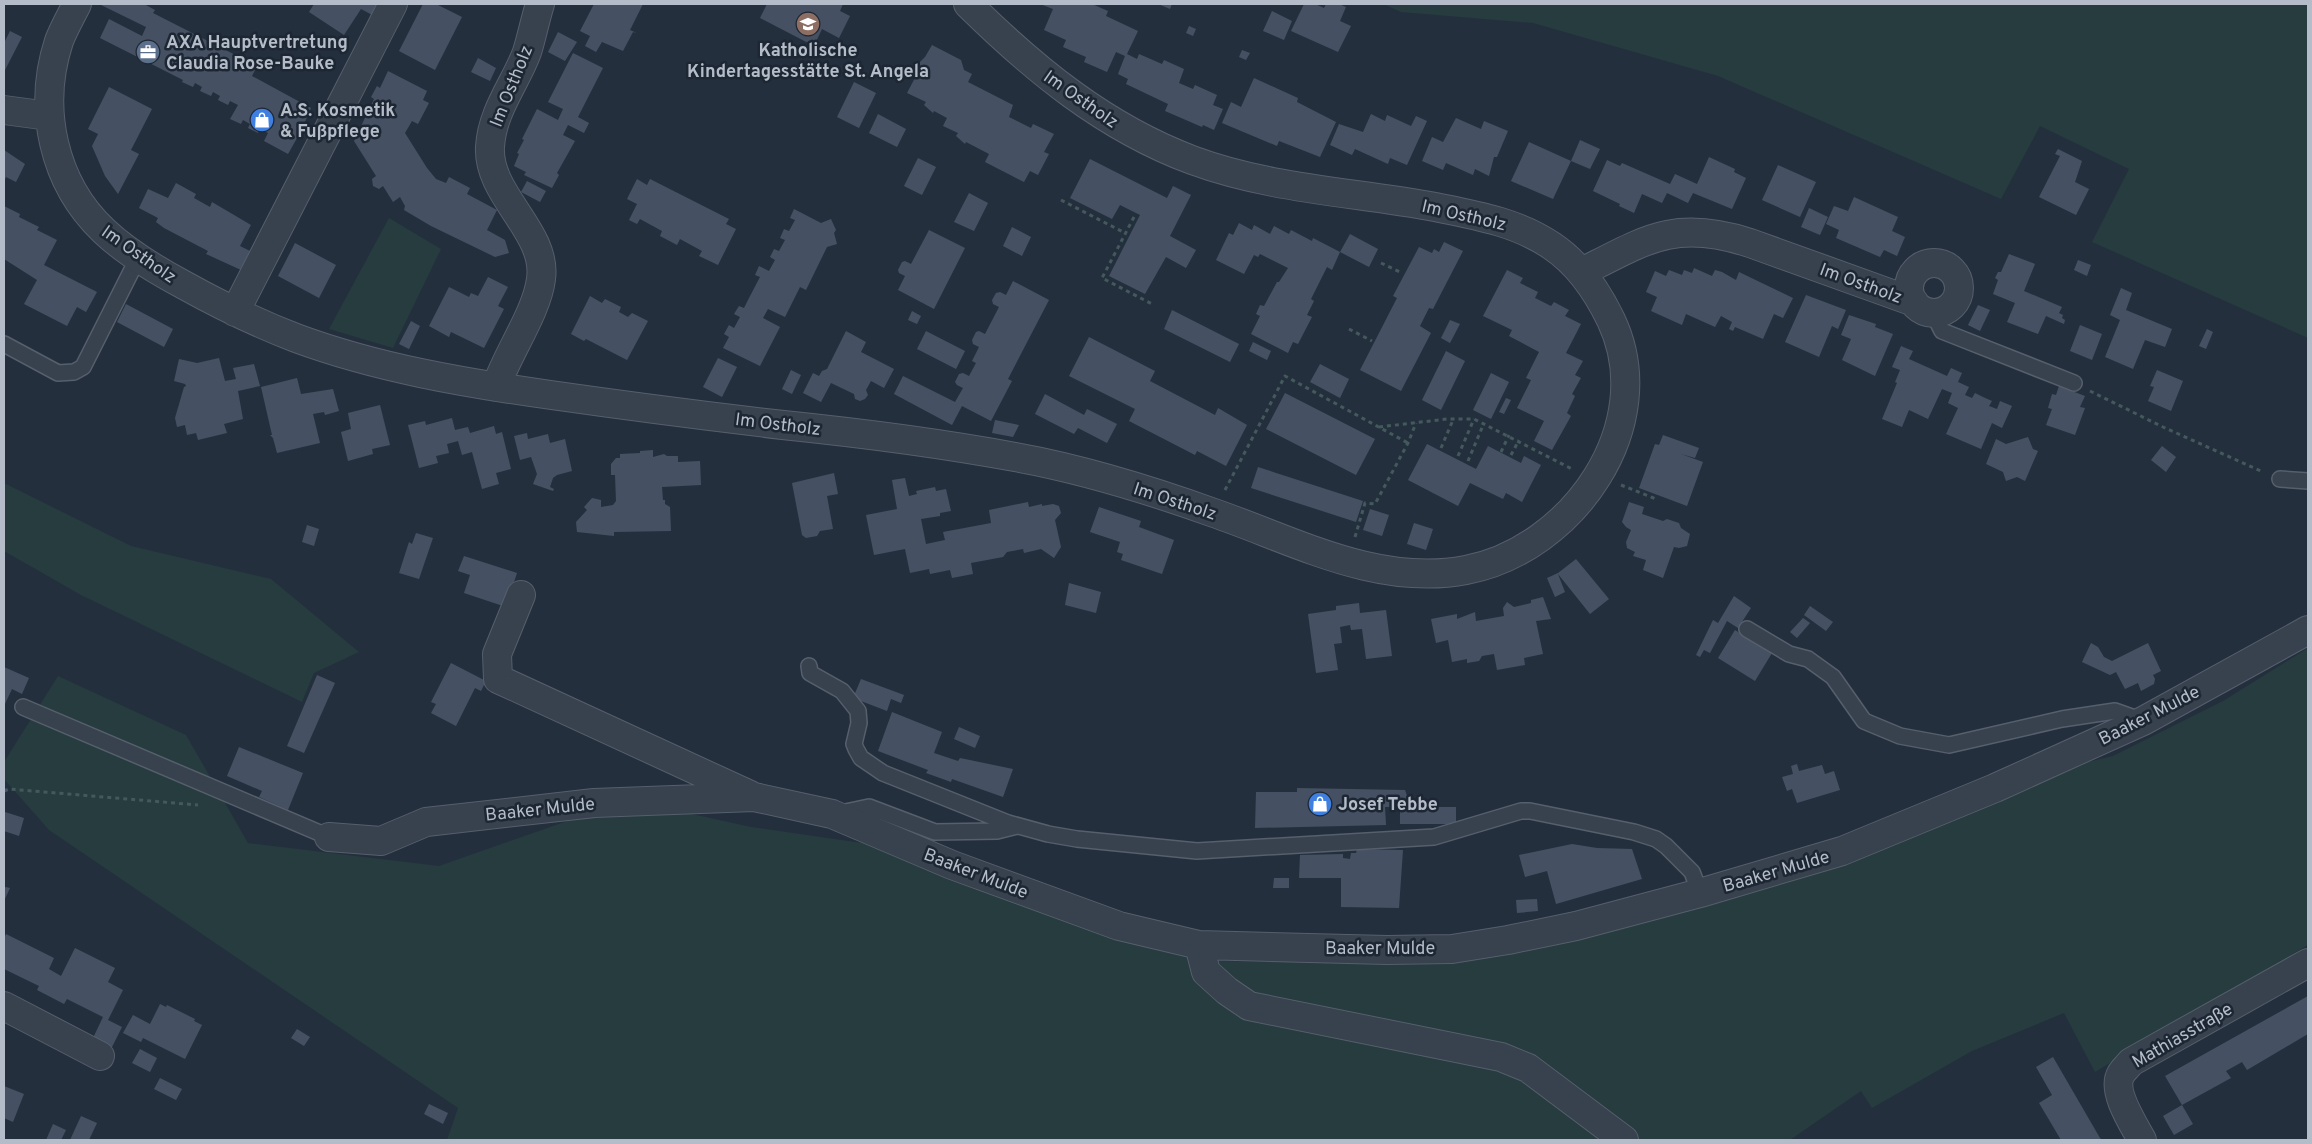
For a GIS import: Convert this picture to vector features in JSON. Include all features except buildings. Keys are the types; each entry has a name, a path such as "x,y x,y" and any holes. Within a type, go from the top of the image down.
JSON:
{"street":[{"name":"Im Ostholz","path":"77,4 61,36 55,57 49,116 58,162 76,199 101,229 138,258 235,312 298,338 346,354 417,372 496,388 647,409 846,432 1019,457 1097,476 1213,512 1349,561 1408,575 1470,570 1522,551 1549,533 1573,510 1586,473 1614,444 1622,420 1625,377 1618,337 1594,288 1582,272 1557,249 1538,237 1498,221 1410,202 1241,176 1162,148 1105,118 1048,77 1008,44 968,4"},
{"path":"235,312 394,4"},
{"name":"Im Ostholz","path":"496,388 536,298 542,278 541,261 534,242 502,188 492,167 490,149 492,125 526,52 540,4"},
{"path":"4,110 49,116"},
{"name":"Im Ostholz","path":"1582,272 1640,242 1665,234 1703,231 1726,235 1750,243 1924,307"},
{"name":"Baaker Mulde","path":"521,595 497,654 498,679 754,797 832,814 952,865 1119,926 1200,945 1387,950 1452,949 1576,926 1700,893 1842,851 1995,788 2143,721 2308,630"},
{"name":"Baaker Mulde","path":"329,838 381,841 426,822 594,803 754,797"},
{"path":"1200,945 1206,972 1227,991 1249,1006 1501,1057 1528,1068 1624,1140"},
{"name":"Mathiasstraße","path":"2142,1140 2125,1110 2118,1089 2121,1074 2131,1062 2308,963"},
{"path":"4,1006 100,1056"}],"lane":[{"path":"4,344 58,373 74,372 83,367 138,258"},
{"name":"Im Ostholz","path":"1924,307 1942,331 2074,383"},
{"path":"2280,479 2308,481"},
{"path":"1747,629 1789,654 1808,660 1833,677 1864,721 1900,736 1949,745 2062,719 2115,711 2143,721"},
{"path":"809,666 810,673 842,691 858,711 859,723 854,744 861,758 883,773 1008,823 1021,825 1048,834 1076,839 1197,851 1434,837 1521,811 1530,811 1634,832 1656,839 1666,846 1692,872 1700,893"},
{"path":"23,707 329,838"},
{"path":"832,814 869,807 935,832 997,832 1021,825"}],"path":[{"path":"1061,200 1125,233"},
{"path":"1134,217 1102,278 1152,304"},
{"path":"1381,263 1402,274"},
{"path":"1348,329 1372,341"},
{"path":"1234,472 1285,376 1408,443"},
{"path":"2074,383 2163,427 2260,470"},
{"path":"1379,427 1474,419 1586,473 1656,499"},
{"path":"1458,456 1474,419"},
{"path":"1440,448 1453,420"},
{"path":"1349,561 1365,503 1375,504 1408,443 1416,423"},
{"path":"1468,461 1484,424"},
{"path":"1501,452 1509,435"},
{"path":"1511,455 1518,440"},
{"path":"4,791 9,789 221,806 237,800"}],"green space":[{"path":"1383,4 2308,4 2308,338 2092,242 2129,169 2040,126 2001,199 1718,76 1533,23 1401,12"},
{"path":"389,218 441,249 393,348 329,329"},
{"path":"4,483 131,546 271,579 359,652 314,673 302,702 81,595 4,551"},
{"path":"2308,648 2308,945 2095,1072 2064,1013 1972,1051 1872,1108 1861,1091 1790,1140 447,1140 458,1108 49,830 4,779 4,762 58,676 186,735 248,843 439,866 573,819 669,809 751,827 883,846 1208,961 1451,963 2067,767 2113,756 2223,701"}],"place":[{"name":"Katholische Kindertagesstätte St. Angela","path":"808,24"},
{"name":"AXA Hauptvertretung Claudia Rose-Bauke","path":"148,52"},
{"name":"A.S. Kosmetik & Fußpflege","path":"262,120"},
{"name":"Josef Tebbe","path":"1320,804"}]}
